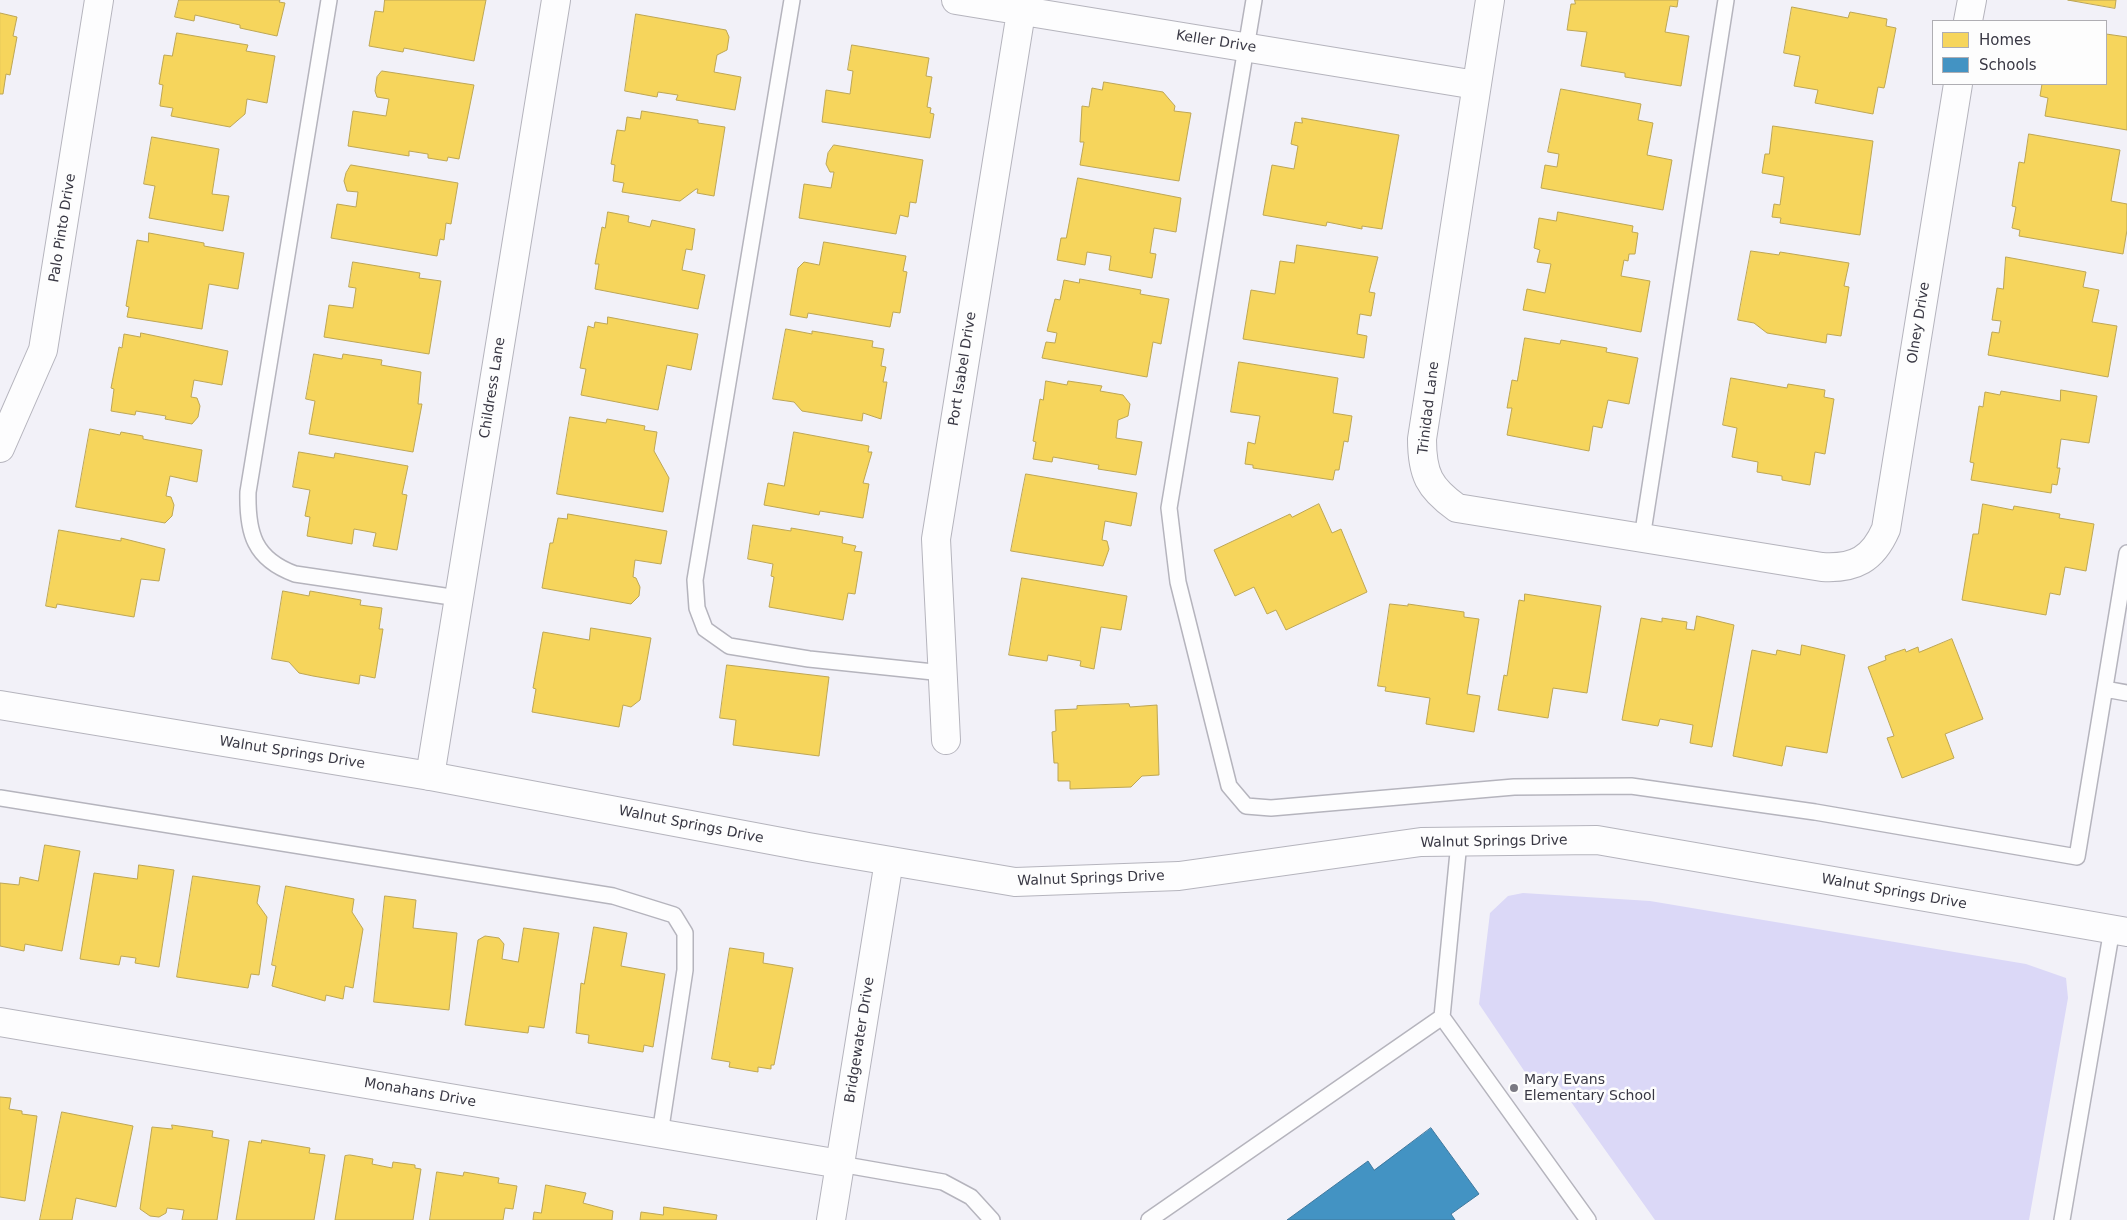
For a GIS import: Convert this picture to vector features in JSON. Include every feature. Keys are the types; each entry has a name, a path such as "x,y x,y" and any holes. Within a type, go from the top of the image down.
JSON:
{"street":[{"name":"Palo Pinto Drive","path":"0,448 43,350 99,0"},
{"name":"Childress Lane","path":"430,776 556,0"},
{"name":"Keller Drive","path":"956,0 1022,5 1247,47 1476,85"},
{"name":"Trinidad Lane","path":"1490,0 1422,440 1422,460 1428,480 1440,496 1457,508 1822,567 1839,568 1854,564 1868,556"},
{"path":"1968,20 1972,0"},
{"name":"Port Isabel Drive","path":"946,740 936,540 1022,5"},
{"name":"Olney Drive","path":"1868,556 1879,544 1886,529 1958,85"},
{"name":"Walnut Springs Drive","path":"0,705 430,776 889,861 1015,882 1179,876 1421,842 1597,840 2120,930"},
{"name":"Bridgewater Drive","path":"831,1220 889,861"},
{"name":"Monahans Drive","path":"0,1022 840,1164"}],"lane":[{"path":"329,0 248,492 247,516 257,548 275,567 295,574 458,598"},
{"path":"792,0 695,580 698,608 705,629 729,646 809,660 943,673"},
{"path":"1254,0 1169,508 1178,582 1229,786 1246,806 1271,808 1514,787 1630,786 1815,812 2077,857 2127,553"},
{"path":"1642,538 1726,0"},
{"path":"2105,690 2127,693"},
{"path":"0,798 614,896 674,915 685,933 685,970 660,1134"},
{"path":"1459,842 1442,1017 1588,1220"},
{"path":"2062,1220 2120,930"},
{"path":"1149,1220 1442,1017"},
{"path":"840,1164 943,1182 971,1197 992,1220"}],"shaded area":[{"path":"1523,893 1650,901 2026,964 2066,978 2068,998 2029,1220 1655,1220 1549,1071 1533,1084 1479,1004 1490,913 1508,896"}],"building: Homes":[{"path":"179,0 280,0 279,2 285,3 277,36 195,15 194,21 175,17"},
{"path":"385,0 486,0 474,61 404,48 403,52 369,46 375,11 383,12"},
{"path":"1575,0 1678,0 1677,7 1670,6 1665,32 1689,36 1681,86 1625,77 1625,73 1581,66 1587,32 1567,30 1571,4 1575,4"},
{"path":"2068,0 2116,0 2115,8"},
{"path":"1792,7 1848,18 1850,12 1887,19 1886,26 1896,28 1884,88 1878,87 1873,114 1815,103 1818,90 1794,86 1800,56 1784,53"},
{"path":"0,13 17,17 13,36 17,37 10,75 6,74 3,94 0,94"},
{"path":"636,14 726,30 729,37 727,50 717,55 714,72 741,77 735,110 676,100 678,95 658,92 657,97 625,91"},
{"path":"177,33 248,45 246,51 275,56 267,103 247,99 245,114 230,127 171,116 173,108 160,106 163,85 159,84 164,55 172,56"},
{"path":"2107,34 2127,37 2127,130 2045,116 2048,98 2040,96 2042,85 2107,85"},
{"path":"852,45 929,58 926,76 932,77 927,107 931,108 930,113 934,114 930,138 822,122 826,90 850,94 853,71 848,70"},
{"path":"382,71 474,85 459,159 448,157 447,161 428,158 428,154 409,151 409,156 348,146 353,111 386,116 389,99 377,97 375,91 377,77"},
{"path":"1104,82 1163,92 1175,106 1174,111 1191,113 1179,181 1080,165 1084,142 1080,142 1082,106 1089,107 1092,88 1102,90"},
{"path":"1561,89 1641,104 1638,120 1653,123 1647,155 1672,160 1663,210 1541,188 1545,165 1557,167 1559,154 1548,152"},
{"path":"642,111 698,120 698,123 725,127 714,196 697,193 698,189 696,189 680,201 622,192 624,183 613,181 615,165 611,164 617,130 625,131 627,117 640,119"},
{"path":"1302,118 1399,135 1382,229 1362,226 1362,229 1327,222 1326,226 1263,215 1272,165 1294,169 1298,146 1291,144 1295,122 1302,123"},
{"path":"1773,126 1873,141 1860,235 1780,223 1781,218 1772,217 1774,204 1780,205 1784,177 1762,173 1765,154 1769,154"},
{"path":"2029,134 2120,150 2111,201 2127,204 2127,230 2123,254 2019,236 2020,230 2012,228 2016,207 2012,206 2019,162 2024,163"},
{"path":"152,137 219,149 212,194 229,196 223,231 149,218 155,186 144,184"},
{"path":"834,145 923,160 916,203 910,202 908,217 900,215 896,234 799,218 804,184 831,188 834,172 830,172 826,164 828,153"},
{"path":"351,165 458,183 451,224 446,223 444,240 440,239 437,256 331,238 337,204 356,207 358,192 347,191 344,181"},
{"path":"1078,178 1181,198 1176,232 1154,228 1150,253 1156,254 1152,278 1109,270 1111,256 1087,252 1085,265 1057,260 1061,238 1066,238"},
{"path":"608,212 629,216 628,222 650,227 652,220 695,229 692,250 686,249 682,270 705,275 698,309 595,289 599,264 595,264 602,227 605,228"},
{"path":"1558,212 1633,226 1632,232 1638,233 1635,254 1629,254 1628,261 1624,260 1621,276 1650,281 1641,332 1523,310 1527,289 1545,293 1551,264 1537,262 1540,250 1534,248 1539,218 1556,221"},
{"path":"149,233 204,243 204,246 244,253 238,289 209,284 202,329 127,317 129,307 126,306 137,240 148,242"},
{"path":"824,242 906,256 903,271 907,272 900,313 893,312 890,327 808,313 807,318 790,315 798,268 804,262 819,265"},
{"path":"1297,245 1378,257 1369,292 1375,293 1371,316 1360,314 1357,334 1367,336 1364,358 1243,339 1251,290 1275,294 1280,261 1294,263"},
{"path":"1751,251 1779,255 1780,252 1849,263 1844,286 1849,287 1841,336 1827,334 1826,343 1767,333 1754,323 1738,320"},
{"path":"2006,257 2086,272 2083,287 2099,290 2092,322 2117,326 2108,377 1988,355 1992,332 1999,333 2001,321 1992,320 1997,288 2003,289"},
{"path":"353,262 420,273 419,278 441,281 429,354 324,337 329,305 353,308 356,288 349,287"},
{"path":"1080,279 1141,290 1140,294 1169,299 1161,344 1153,342 1147,377 1042,358 1046,342 1055,343 1057,333 1047,331 1055,299 1060,300 1064,280 1079,283"},
{"path":"608,317 698,334 691,370 667,365 658,410 581,395 586,369 580,368 588,326 594,328 595,322 607,324"},
{"path":"786,329 812,334 812,331 873,341 872,347 884,349 881,366 886,367 883,382 887,382 881,419 863,413 862,421 802,411 794,402 773,399"},
{"path":"141,333 228,351 222,385 194,380 191,397 197,398 200,406 198,417 192,424 165,419 166,416 136,411 135,415 111,411 114,389 111,388 119,347 122,348 124,334 140,337"},
{"path":"1525,338 1560,344 1561,340 1607,348 1606,352 1638,358 1629,404 1608,400 1602,428 1593,426 1589,451 1507,435 1512,408 1507,408 1512,380 1517,381"},
{"path":"314,354 342,359 343,354 382,360 381,365 421,372 418,404 422,404 413,452 309,434 315,401 306,399"},
{"path":"1239,362 1338,378 1333,413 1352,416 1348,442 1344,441 1339,470 1335,470 1333,480 1253,468 1253,465 1245,464 1248,442 1255,444 1260,416 1231,412"},
{"path":"1731,378 1787,388 1788,384 1825,390 1824,397 1834,399 1825,454 1815,452 1810,485 1782,480 1782,476 1757,472 1758,462 1732,457 1737,428 1723,425"},
{"path":"1046,381 1067,385 1068,381 1102,386 1100,391 1123,395 1130,404 1128,416 1118,420 1116,438 1142,442 1136,475 1098,469 1099,465 1053,457 1052,462 1033,459 1036,442 1033,441 1040,399 1043,400"},
{"path":"2061,390 2097,396 2089,443 2061,439 2057,468 2060,468 2057,485 2052,484 2051,493 1971,480 1974,463 1970,462 1979,406 1983,407 1985,392 2000,395 2001,391 2060,401"},
{"path":"570,417 606,423 607,419 645,426 644,430 657,432 654,451 669,478 663,512 557,494"},
{"path":"90,429 120,435 121,432 143,436 143,439 202,450 197,482 170,476 166,496 171,497 174,505 172,516 165,523 76,507"},
{"path":"794,432 869,446 868,452 872,452 863,483 869,484 863,518 820,511 819,515 764,505 768,483 784,486"},
{"path":"299,452 334,458 335,453 408,466 402,494 407,495 397,550 373,546 376,533 354,529 352,544 307,536 310,517 305,516 310,490 293,487"},
{"path":"1026,474 1137,493 1131,526 1105,521 1102,540 1107,541 1109,549 1103,566 1011,551"},
{"path":"1319,504 1332,533 1341,529 1367,592 1286,630 1276,610 1267,614 1254,587 1235,596 1214,550 1290,514 1292,517"},
{"path":"1983,504 2013,510 2014,506 2060,514 2059,518 2094,524 2086,571 2065,567 2060,595 2050,593 2046,615 1962,600 1973,534 1978,534"},
{"path":"568,514 667,531 661,564 635,560 633,577 636,578 640,587 639,596 631,604 542,588 550,543 553,543 558,518 567,519"},
{"path":"753,525 791,531 791,528 843,537 842,543 856,546 854,551 862,552 855,594 848,593 843,620 769,607 774,577 771,576 773,564 748,559"},
{"path":"59,530 121,541 121,538 165,549 159,581 141,579 134,617 57,604 56,608 46,606"},
{"path":"1022,578 1127,596 1121,630 1101,627 1094,669 1080,666 1081,661 1048,655 1047,661 1009,655"},
{"path":"283,591 309,596 310,591 361,600 360,605 382,608 379,629 383,629 375,678 360,675 359,684 313,676 299,673 289,662 272,659"},
{"path":"1525,594 1601,606 1587,693 1553,688 1548,718 1498,710 1504,675 1507,676 1519,600 1524,601"},
{"path":"1390,604 1408,606 1408,604 1464,612 1464,617 1479,619 1467,694 1480,696 1474,732 1426,724 1430,698 1385,691 1386,687 1378,686"},
{"path":"1697,616 1734,625 1712,747 1690,743 1693,725 1660,719 1658,726 1622,720 1641,618 1662,622 1662,618 1687,622 1686,629 1694,630"},
{"path":"591,628 651,638 640,700 631,707 623,705 619,727 532,712 536,689 533,688 543,632 589,640"},
{"path":"1952,639 1983,719 1945,734 1954,758 1902,778 1887,738 1894,736 1868,667 1886,660 1885,656 1905,649 1906,652 1918,647 1919,652"},
{"path":"1802,645 1845,655 1827,753 1786,746 1782,766 1733,756 1752,650 1776,655 1777,650 1800,655"},
{"path":"727,665 829,677 819,756 733,745 736,720 720,718"},
{"path":"1129,704 1130,707 1157,705 1159,775 1142,776 1131,787 1070,789 1070,781 1058,781 1058,763 1054,763 1052,732 1056,731 1055,710 1077,709 1077,706"},
{"path":"45,845 80,851 62,951 25,944 24,951 0,946 0,883 19,885 20,877 38,881"},
{"path":"139,865 174,870 159,967 135,963 136,958 121,956 119,965 80,959 94,873 137,879"},
{"path":"193,876 260,886 257,903 267,917 259,975 251,974 248,988 177,977"},
{"path":"286,886 354,899 352,912 363,929 353,988 345,986 343,999 326,995 325,1001 272,986 276,966 272,965"},
{"path":"385,896 416,900 413,928 457,933 449,1010 374,1002"},
{"path":"594,927 627,933 621,966 665,974 653,1047 644,1045 643,1052 588,1043 589,1035 576,1033 581,983 584,984"},
{"path":"524,928 559,933 544,1028 529,1026 528,1033 465,1025 478,940 485,936 499,938 504,944 502,959 518,962"},
{"path":"730,948 764,953 763,963 793,968 774,1065 771,1065 771,1069 758,1067 758,1072 729,1067 730,1062 712,1059"},
{"path":"0,1097 11,1098 9,1109 22,1111 22,1114 37,1116 25,1201 0,1197"},
{"path":"62,1112 133,1126 116,1207 76,1198 72,1220 40,1220"},
{"path":"172,1125 213,1131 212,1137 229,1140 217,1220 182,1220 184,1210 167,1208 166,1213 159,1217 150,1216 140,1209 152,1127 172,1129"},
{"path":"262,1140 310,1148 309,1153 325,1155 314,1220 236,1220 249,1141 261,1143"},
{"path":"350,1155 373,1159 372,1164 392,1168 393,1162 415,1165 415,1168 421,1169 413,1220 335,1220 345,1156"},
{"path":"437,1172 463,1176 464,1172 499,1178 498,1183 517,1186 513,1209 505,1208 503,1220 430,1220"},
{"path":"546,1185 586,1193 583,1203 613,1211 612,1220 533,1220 534,1212 541,1213"},
{"path":"664,1207 717,1215 716,1220 640,1220 641,1212 663,1215"}],"building: Schools":[{"path":"1431,1128 1479,1194 1451,1214 1455,1220 1287,1220 1368,1161 1374,1170"}],"place":[{"name":"Mary Evans Elementary School","path":"1514,1088"}]}
